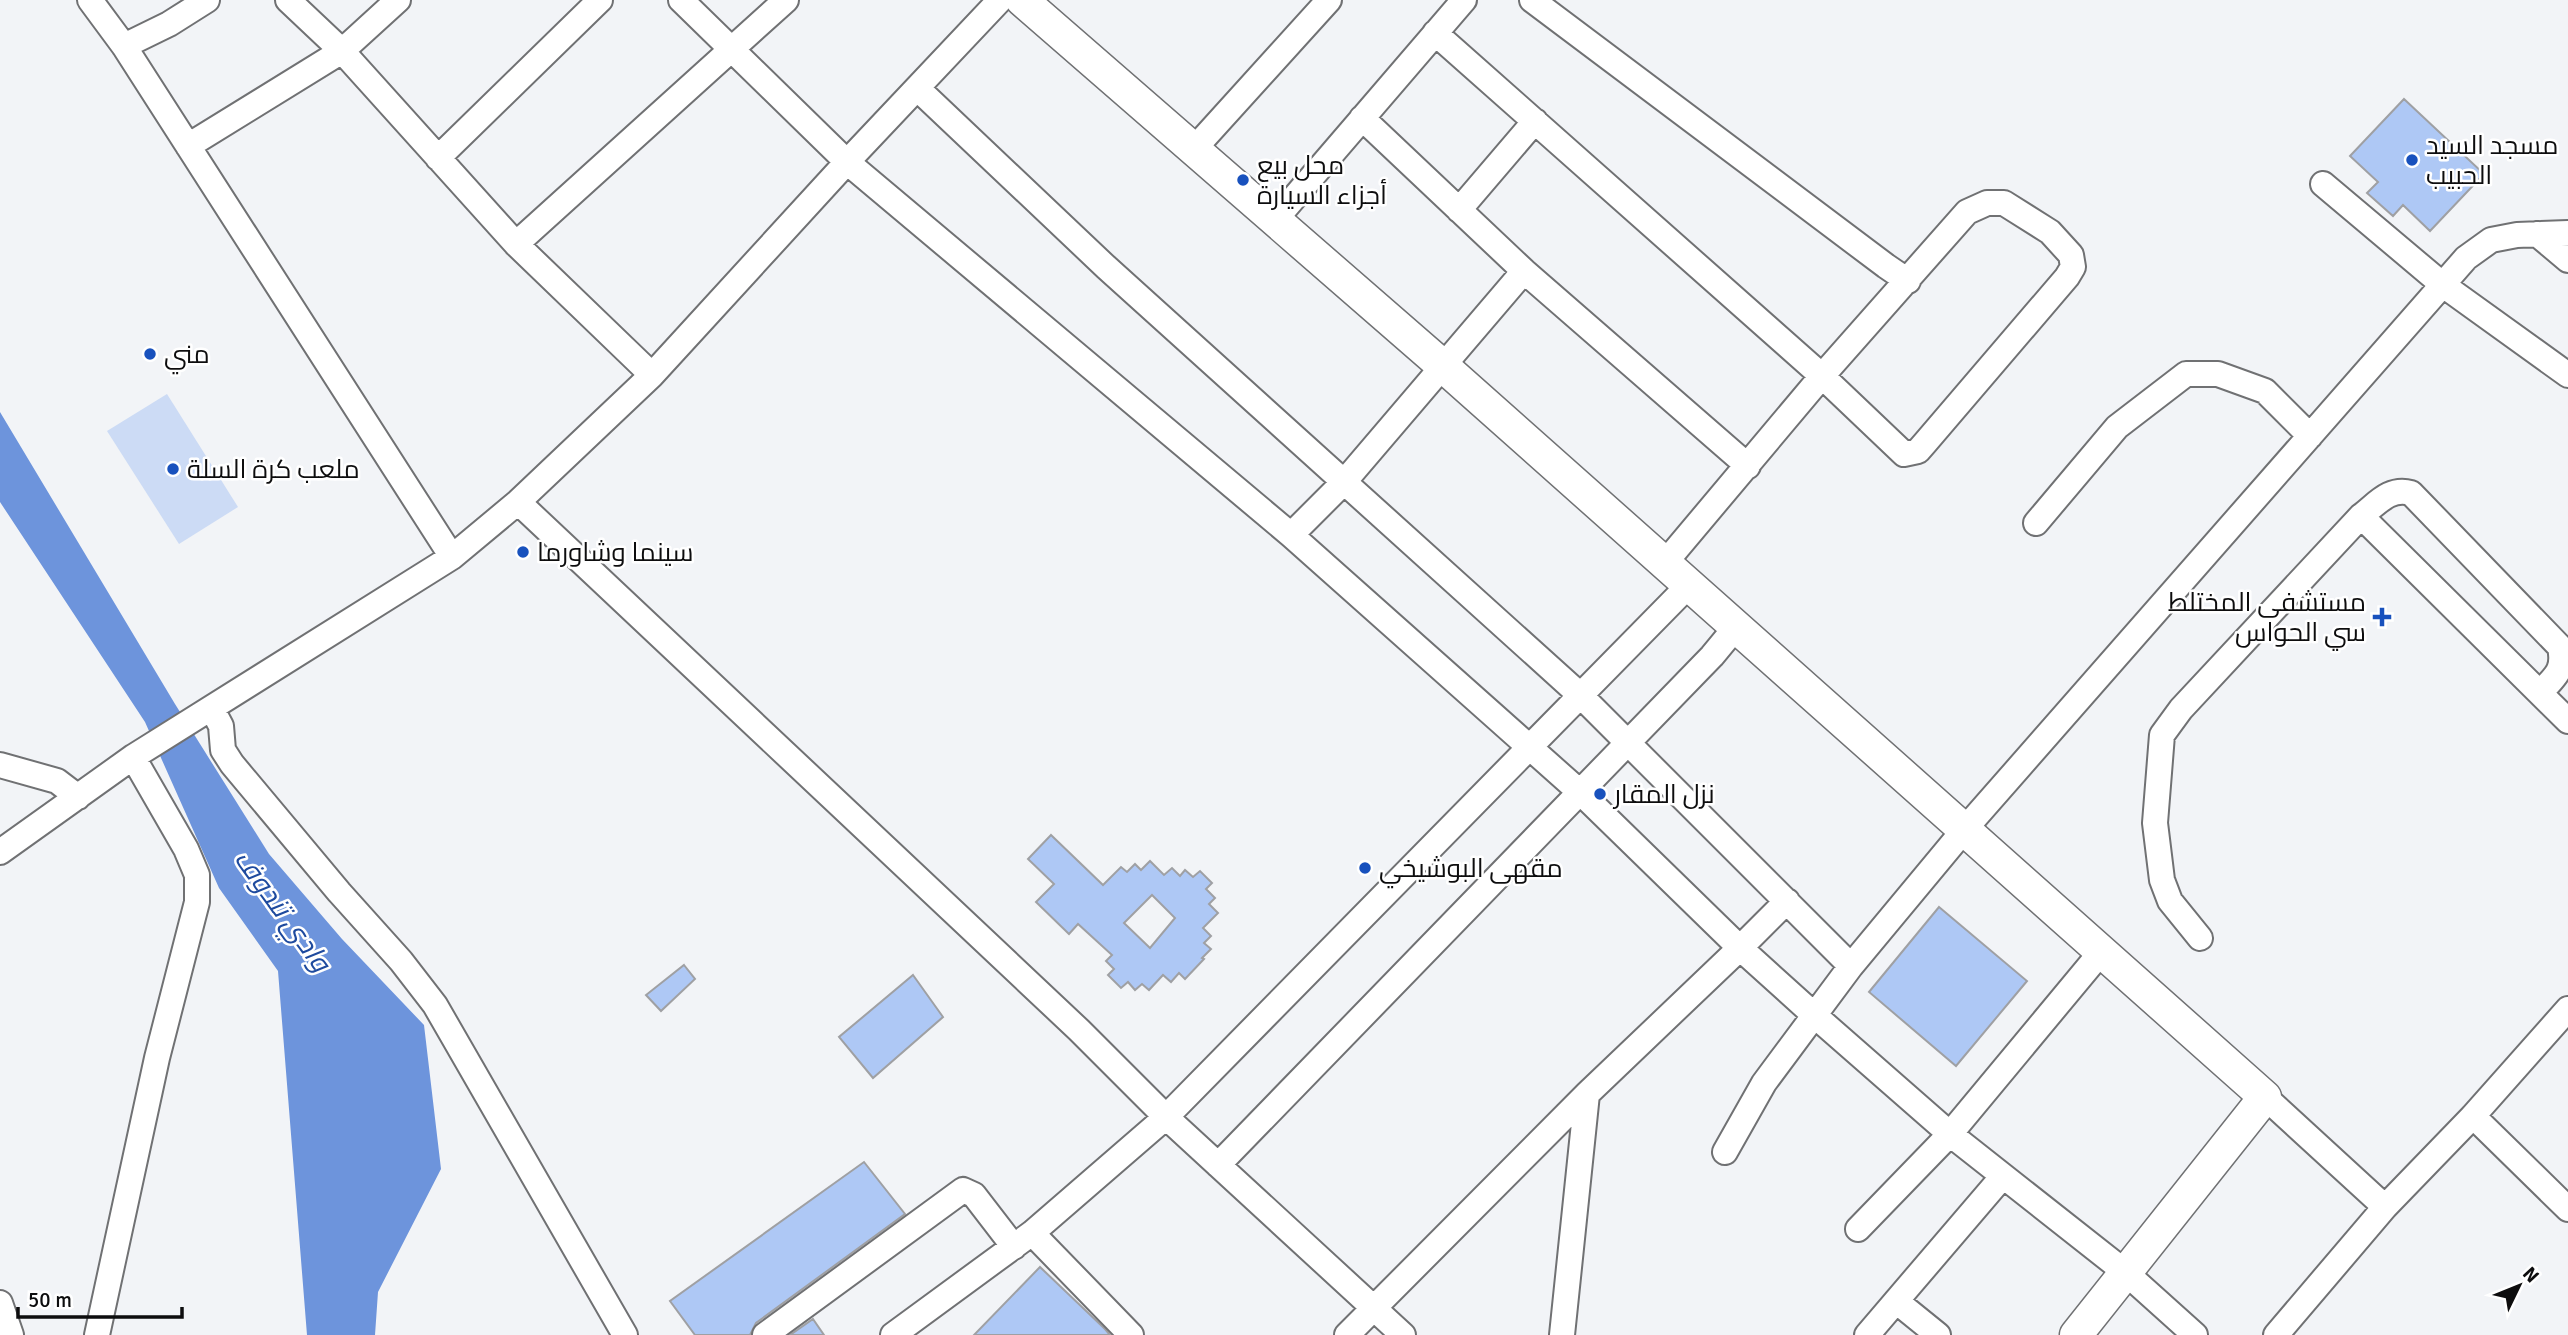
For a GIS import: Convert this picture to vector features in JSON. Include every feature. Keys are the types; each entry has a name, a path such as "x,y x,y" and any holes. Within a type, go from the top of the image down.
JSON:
{"main road":[{"path":"1037,5 1194,149 2265,1097 2076,1335"}],"street":[{"path":"90,0 124,46 452,557"},
{"path":"124,46 169,24 207,0"},
{"path":"288,0 342,51 516,244 652,375"},
{"path":"188,146 342,51 398,0"},
{"path":"438,158 600,0"},
{"path":"681,0 847,162 1292,535 1581,793 1813,1014 1950,1134 2125,1272 2195,1335"},
{"path":"516,244 786,0"},
{"path":"0,852 133,757 452,557 518,502 652,375 1000,0"},
{"path":"1194,149 1329,0"},
{"path":"1275,220 1464,0"},
{"path":"1532,0 1908,281"},
{"path":"1435,33 1822,376 1904,454 1912,454 1926,443 2073,267 2071,255 2050,232 2004,203 1987,202 1967,212 1822,376 1664,564"},
{"path":"918,89 1106,267 1580,695 1850,966"},
{"path":"1362,118 1524,271 1748,466"},
{"path":"1459,210 1535,121"},
{"path":"2323,184 2442,285 2568,376"},
{"path":"1725,1152 1764,1083 1850,966 1964,830 2466,258 2491,240 2568,233"},
{"path":"2537,234 2568,260"},
{"path":"1292,535 1344,482 1524,271"},
{"path":"2036,523 2118,427 2186,374 2218,374 2265,391 2310,436"},
{"path":"2200,938 2170,901 2162,880 2155,823 2162,735 2181,709 2361,516 2394,491 2411,493 2560,647 2563,661 2560,670 2540,693"},
{"path":"518,502 1079,1030 1166,1117 1403,1335"},
{"path":"2361,516 2568,721"},
{"path":"893,1335 1023,1240 1166,1117 1688,586"},
{"path":"1219,1165 1581,793 1712,656 1736,627"},
{"path":"212,709 221,726 223,750 232,764 339,892 401,961 435,1005 625,1335"},
{"path":"97,1335 157,1058 197,902 197,875 186,849 133,757"},
{"path":"0,765 57,781 78,797"},
{"path":"1347,1335 1587,1094 1787,901"},
{"path":"1858,1229 1950,1134 2102,951"},
{"path":"2276,1335 2385,1207 2473,1116 2568,1009"},
{"path":"1562,1335 1587,1094"},
{"path":"2265,1097 2385,1207"},
{"path":"2473,1116 2568,1209"},
{"path":"1867,1335 2003,1176"},
{"path":"765,1335 963,1190 974,1195 1131,1335"},
{"path":"1896,1301 1938,1335"},
{"path":"0,1303 11,1335"}],"shaded area":[{"name":"ملعب كرة السلة","path":"167,394 238,507 179,544 107,431"}],"water":[{"name":"وادي تندوف","path":"0,412 175,704 269,854 342,939 424,1025 441,1169 378,1292 375,1335 307,1335 278,971 219,888 145,722 0,502"}],"building":[{"name":"مسجد السيد الحبيب","path":"2404,99 2484,174 2430,231 2403,205 2393,216 2367,193 2378,182 2350,156"},
{"path":"1051,835 1103,885 1121,867 1127,872 1135,864 1141,870 1150,861 1164,875 1172,868 1180,876 1185,870 1193,877 1200,871 1212,883 1206,889 1215,898 1209,904 1218,913 1203,928 1211,936 1204,943 1211,949 1185,979 1179,973 1171,982 1163,975 1149,990 1142,984 1135,990 1128,982 1121,988 1108,975 1114,969 1106,961 1112,955 1078,924 1069,934 1036,902 1054,884 1028,859","holes":["1152,895 1175,918 1150,948 1124,923"]},
{"path":"1939,907 2027,981 1956,1066 1869,992"},
{"path":"684,965 695,979 661,1011 646,995"},
{"path":"913,975 943,1017 873,1078 839,1037"},
{"path":"864,1162 905,1214 756,1323 750,1335 695,1335 670,1301"},
{"path":"1040,1267 1105,1329 1110,1335 974,1335"},
{"path":"813,1319 824,1335 790,1335"}],"place":[{"name":"مسجد السيد الحبيب","path":"2412,160"},
{"name":"محل بيع أجزاء السيارة","path":"1243,180"},
{"name":"مني","path":"150,354"},
{"name":"ملعب كرة السلة","path":"173,469"},
{"name":"سينما وشاورما","path":"523,552"},
{"name":"مستشفى المختلط سي الحواس","path":"2382,617"},
{"name":"نزل المقار","path":"1600,794"},
{"name":"مقهى البوشيخي","path":"1365,868"}]}
